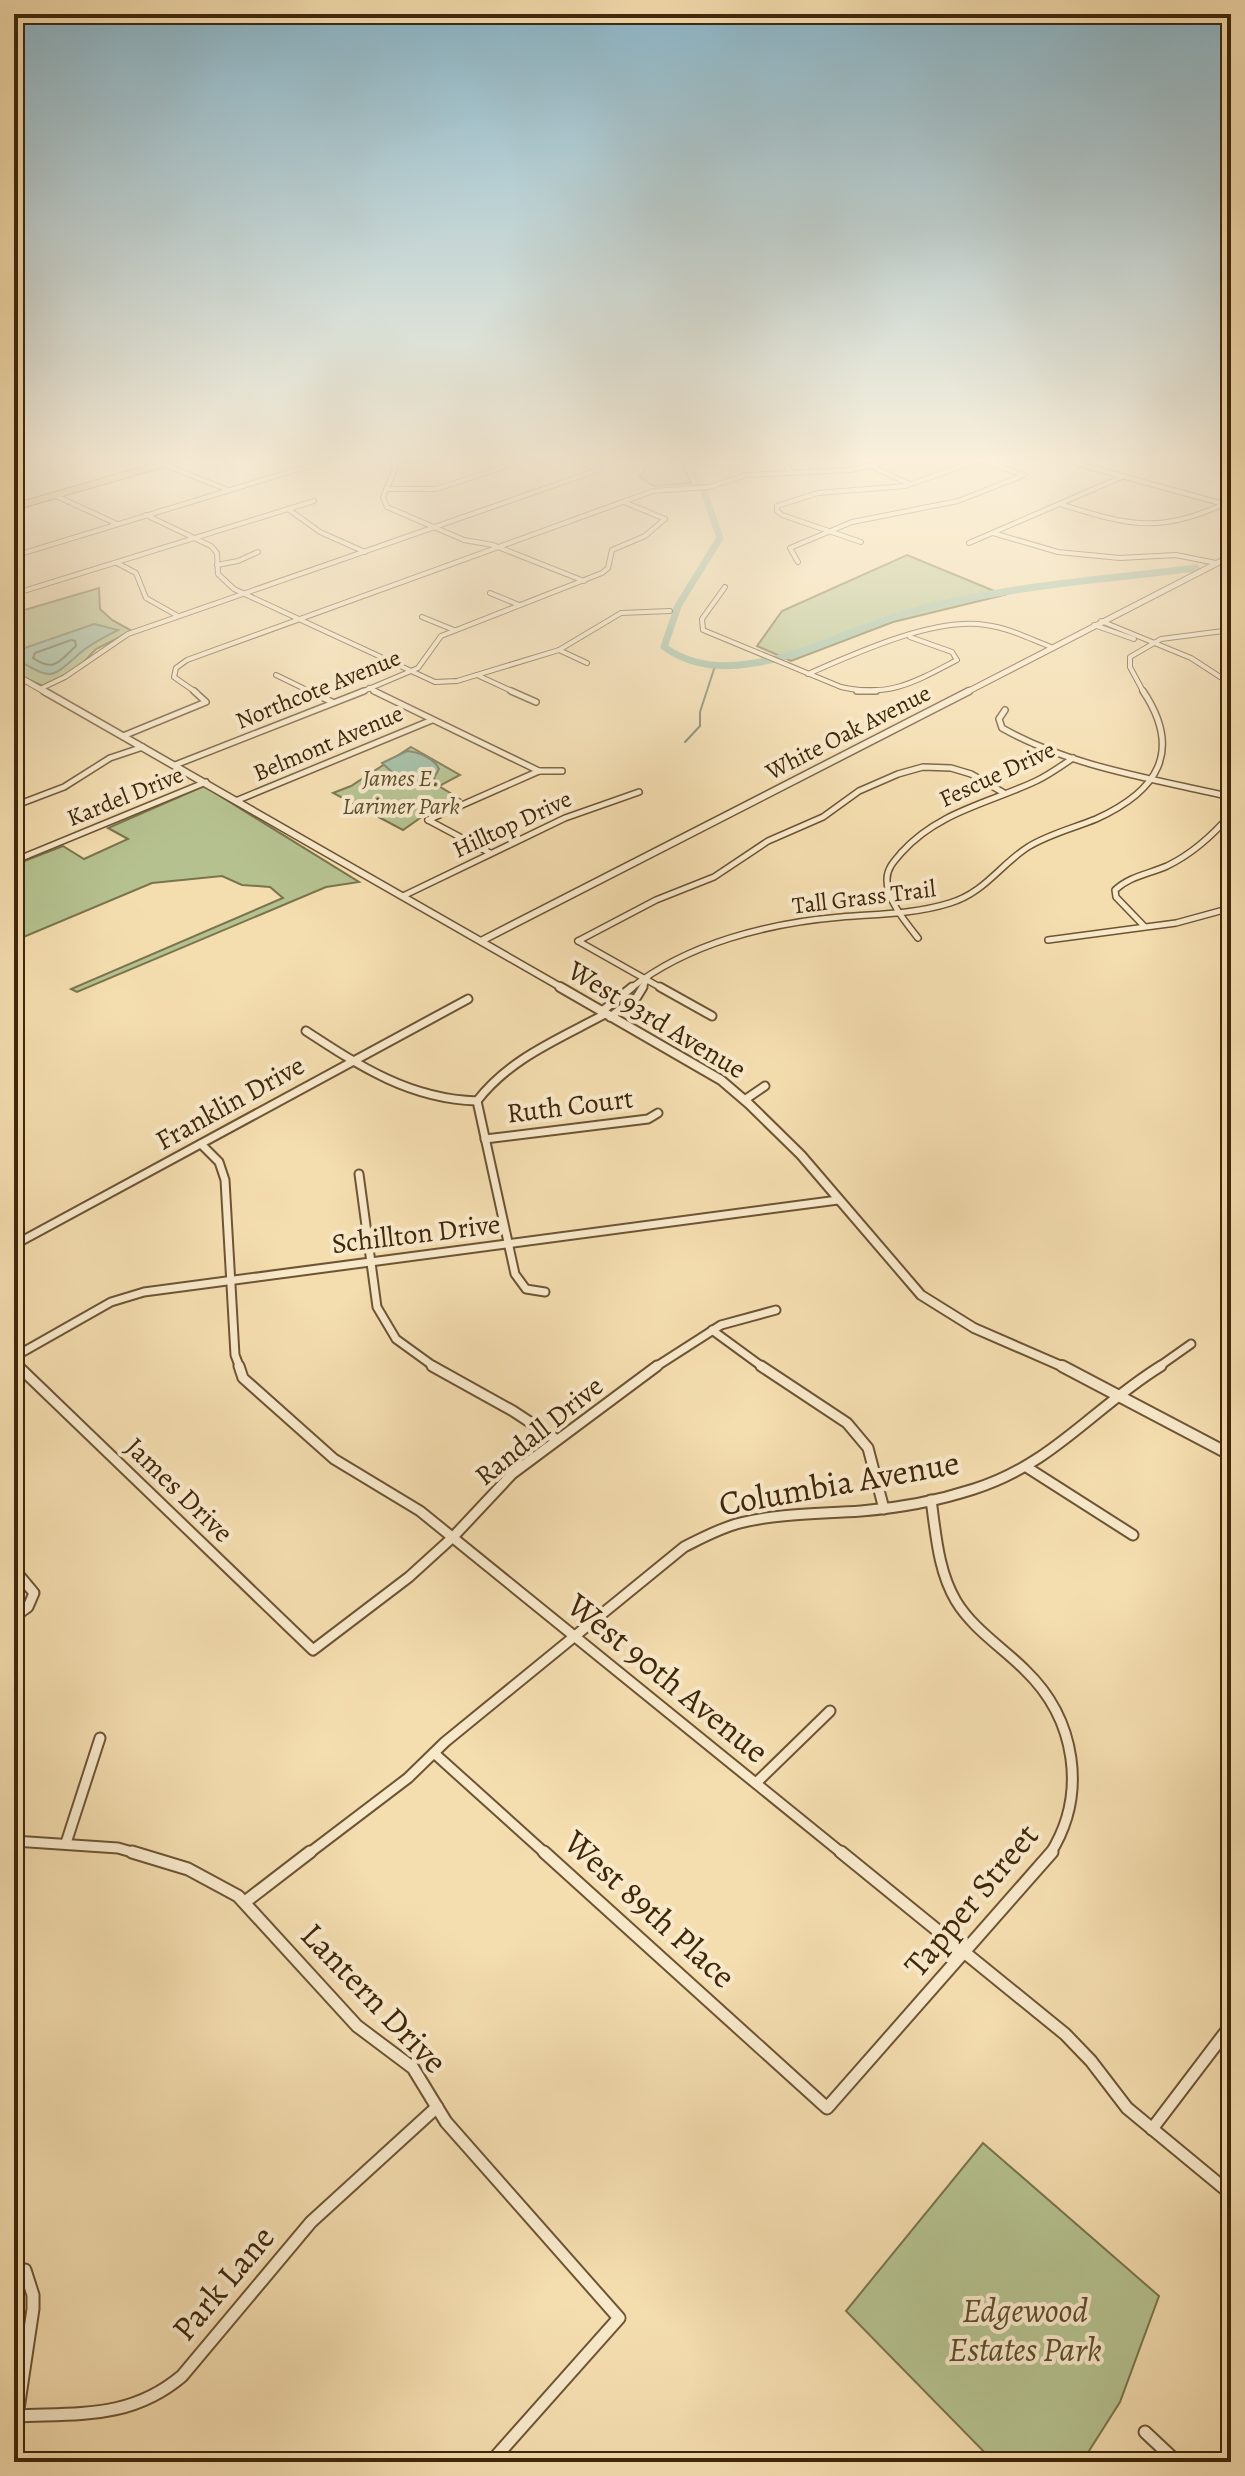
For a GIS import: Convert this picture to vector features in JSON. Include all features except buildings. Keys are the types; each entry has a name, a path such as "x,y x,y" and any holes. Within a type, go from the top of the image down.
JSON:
{"street":[{"path":"14,594 72,577"},
{"path":"137,577 146,598 178,616"},
{"path":"221,577 243,594 411,672 442,683 559,650 617,615 670,611"},
{"path":"40,689 72,675 96,652 119,638 294,577"},
{"path":"123,736 206,702 202,696 177,681 174,673 181,664 417,577"},
{"path":"573,577 584,581"},
{"name":"Northcote Avenue","path":"175,765 411,672 424,665 435,641 454,630 593,577"},
{"name":"White Oak Avenue","path":"481,941 1189,577"},
{"path":"725,587 704,616 701,629 848,689 884,692 908,686 957,660 952,652 910,637"},
{"path":"490,593 519,605"},
{"path":"422,617 454,630"},
{"path":"1101,621 1198,662 1231,684"},
{"path":"808,674 952,624 989,625 1054,646"},
{"path":"1094,625 1151,643 1176,637 1229,633"},
{"name":"Tall Grass Trail","path":"477,1101 489,1082 510,1067 637,997 647,979 708,947 761,930 952,903 983,889 1025,849 1125,804 1149,779 1161,759 1164,732 1158,714 1128,662 1134,652 1151,643"},
{"path":"559,650 587,663"},
{"name":"West 93rd Avenue","path":"14,674 721,1080 746,1099 921,1295 946,1314 979,1333 1119,1393 1231,1455"},
{"path":"276,675 332,702"},
{"path":"477,675 536,702"},
{"path":"369,688 539,771"},
{"path":"1005,710 999,720 1008,733 1073,758 1231,797"},
{"name":"Belmont Avenue","path":"238,800 432,720"},
{"path":"14,806 64,787 110,758 143,747"},
{"name":"Fescue Drive","path":"918,938 900,912 887,880 891,867 903,851 937,822 969,805 1042,778 1073,758"},
{"path":"712,1016 578,941 656,900 707,880 768,841 823,817 859,791 898,774 927,767 951,768 971,774 1004,793"},
{"path":"490,853 428,820 539,771 562,771"},
{"name":"Kardel Drive","path":"14,861 206,782"},
{"name":"Hilltop Drive","path":"403,896 565,818 639,792"},
{"path":"1144,926 1116,897 1115,890 1125,881 1170,864 1194,849 1215,833 1231,814"},
{"path":"1048,940 1211,916 1231,908"},
{"name":"Franklin Drive","path":"14,1245 468,999"},
{"path":"306,1031 403,1090 438,1100 477,1101 515,1274 526,1289 545,1292"},
{"path":"746,1099 765,1086"},
{"name":"Ruth Court","path":"485,1139 648,1119 658,1113"},
{"name":"West 90th Avenue","path":"201,1144 216,1158 224,1175 235,1355 248,1385 327,1454 403,1498 453,1537 966,1953 1074,2042 1118,2099 1231,2194"},
{"path":"359,1174 379,1312 396,1338 445,1375 498,1401 557,1440"},
{"name":"Schillton Drive","path":"14,1360 120,1298 144,1292 838,1200"},
{"path":"14,1233 22,1240"},
{"name":"Randall Drive","path":"313,1650 409,1577 453,1537 507,1478 673,1354 735,1320 776,1310"},
{"path":"712,1330 726,1343 847,1423 868,1448 884,1509"},
{"name":"Columbia Avenue","path":"245,1902 408,1778 672,1555 712,1531 736,1522 782,1513 884,1509 931,1500 1028,1468 1051,1453 1119,1393 1147,1372 1175,1359 1191,1344"},
{"name":"James Drive","path":"14,1360 313,1650"},
{"path":"1028,1468 1133,1535"},
{"name":"Tapper Street","path":"827,2108 1057,1846 1070,1818 1075,1779 1060,1723 1043,1690 1020,1664 972,1623 948,1586 931,1500"},
{"path":"14,1569 33,1590 34,1598 14,1617"},
{"path":"756,1783 830,1711"},
{"path":"66,1843 100,1738"},
{"name":"West 89th Place","path":"434,1753 827,2108"},
{"name":"Lantern Drive","path":"14,1841 118,1848 210,1879 245,1902 357,2026 413,2068 437,2107 488,2172 619,2318 491,2462"},
{"path":"1152,2129 1231,2025"},
{"name":"Park Lane","path":"17,2416 128,2409 163,2394 188,2369 311,2222 437,2107"},
{"path":"14,2436 33,2309 33,2295 25,2270"},
{"path":"1145,2432 1177,2462"}],"green space":[{"path":"859,577 959,577 1004,595 893,622 791,661 757,646 782,611"},
{"path":"99,588 100,609 132,631 96,649 76,670 43,686 14,673 14,613"},
{"name":"James E. Larimer Park","path":"411,747 460,775 439,786 460,799 423,816 403,830 333,793 351,786"},
{"path":"204,786 359,882 326,887 77,992 71,989 283,898 270,887 242,885 222,876 152,883 14,941 14,865 63,846 84,859 128,839 108,828"},
{"name":"Edgewood Estates Park","path":"983,2143 1159,2296 1120,2402 1082,2462 994,2462 846,2311"}],"water":[{"path":"94,624 118,630 88,647 55,673 43,673 14,658 16,651"},
{"path":"407,751 421,754 434,762 439,769 434,778 438,783 403,782 382,763"}],"waterway":[{"path":"696,577 678,606 664,647 690,661 719,666 784,657 891,618 948,602 1125,577"},
{"path":"685,742 700,726 700,712 715,666"}]}
